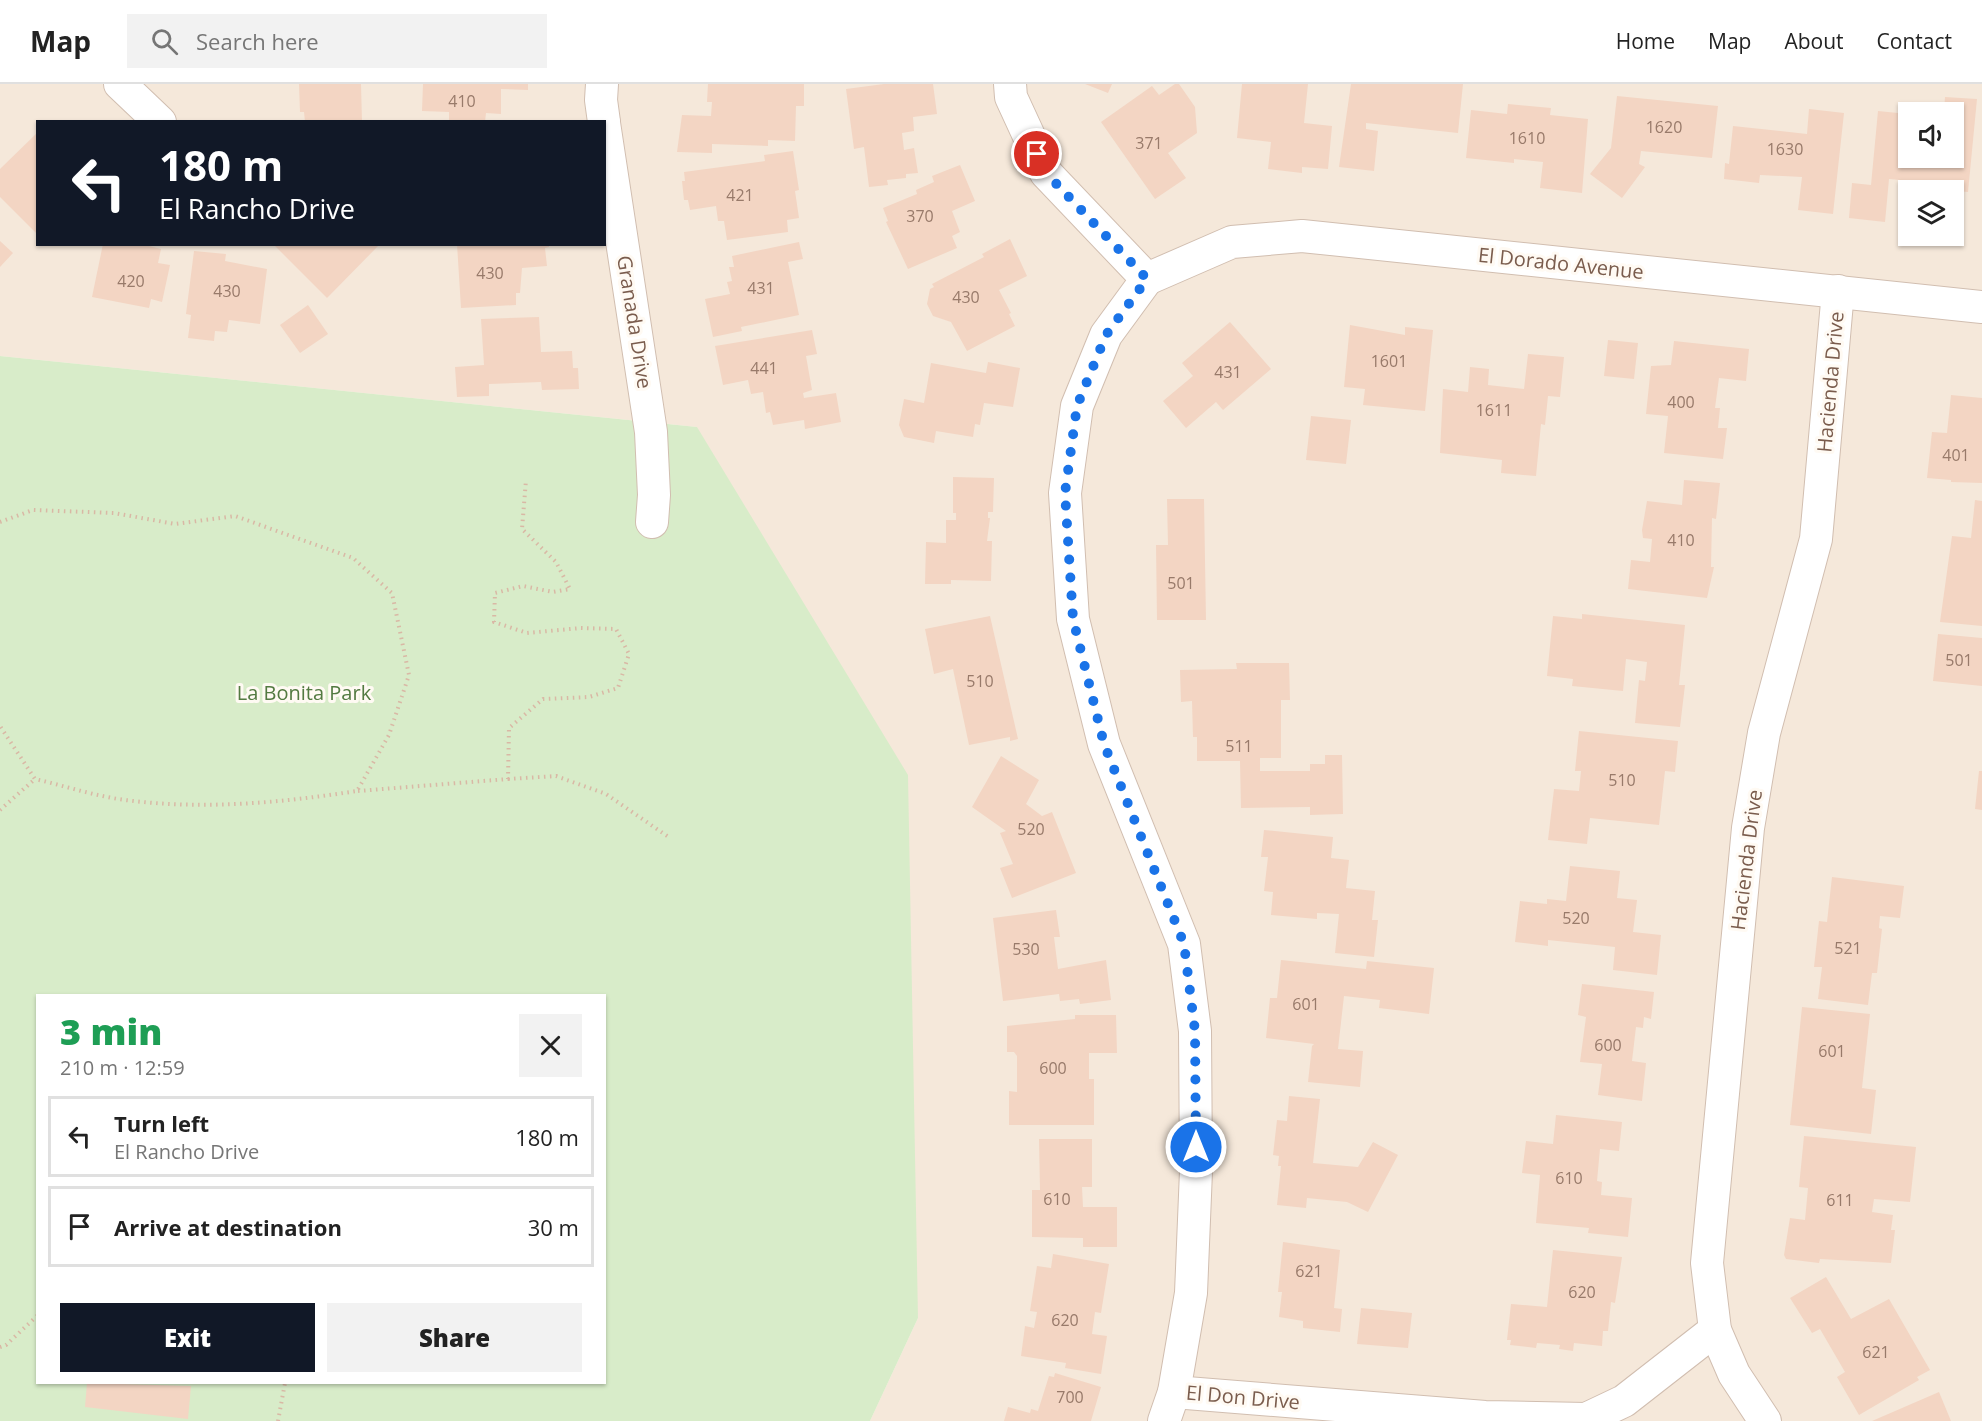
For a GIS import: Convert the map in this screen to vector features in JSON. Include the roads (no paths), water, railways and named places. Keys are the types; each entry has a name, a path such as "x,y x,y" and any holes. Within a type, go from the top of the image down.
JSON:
{"street":[{"path":"120,84 158,120"},
{"name":"Granada Drive","path":"602,84 604,120"},
{"path":"1010,84 1011,97 1046,173 1147,279 1106,335 1077,406 1065,493 1073,619 1104,744 1184,944 1195,1031 1196,1171 1191,1293 1174,1392 1164,1421"},
{"name":"Granada Drive","path":"606,135 651,432 654,495 652,522"},
{"name":"El Dorado Avenue","path":"1147,279 1232,242 1302,236 1982,307"},
{"name":"Hacienda Drive","path":"1765,1421 1734,1374 1715,1330 1707,1263 1748,828 1764,733 1815,539 1838,291"},
{"name":"El Don Drive","path":"1174,1392 1485,1419 1586,1419 1624,1401 1715,1330"}],"park label":[{"name":"La Bonita Park","path":"304,692"}]}
